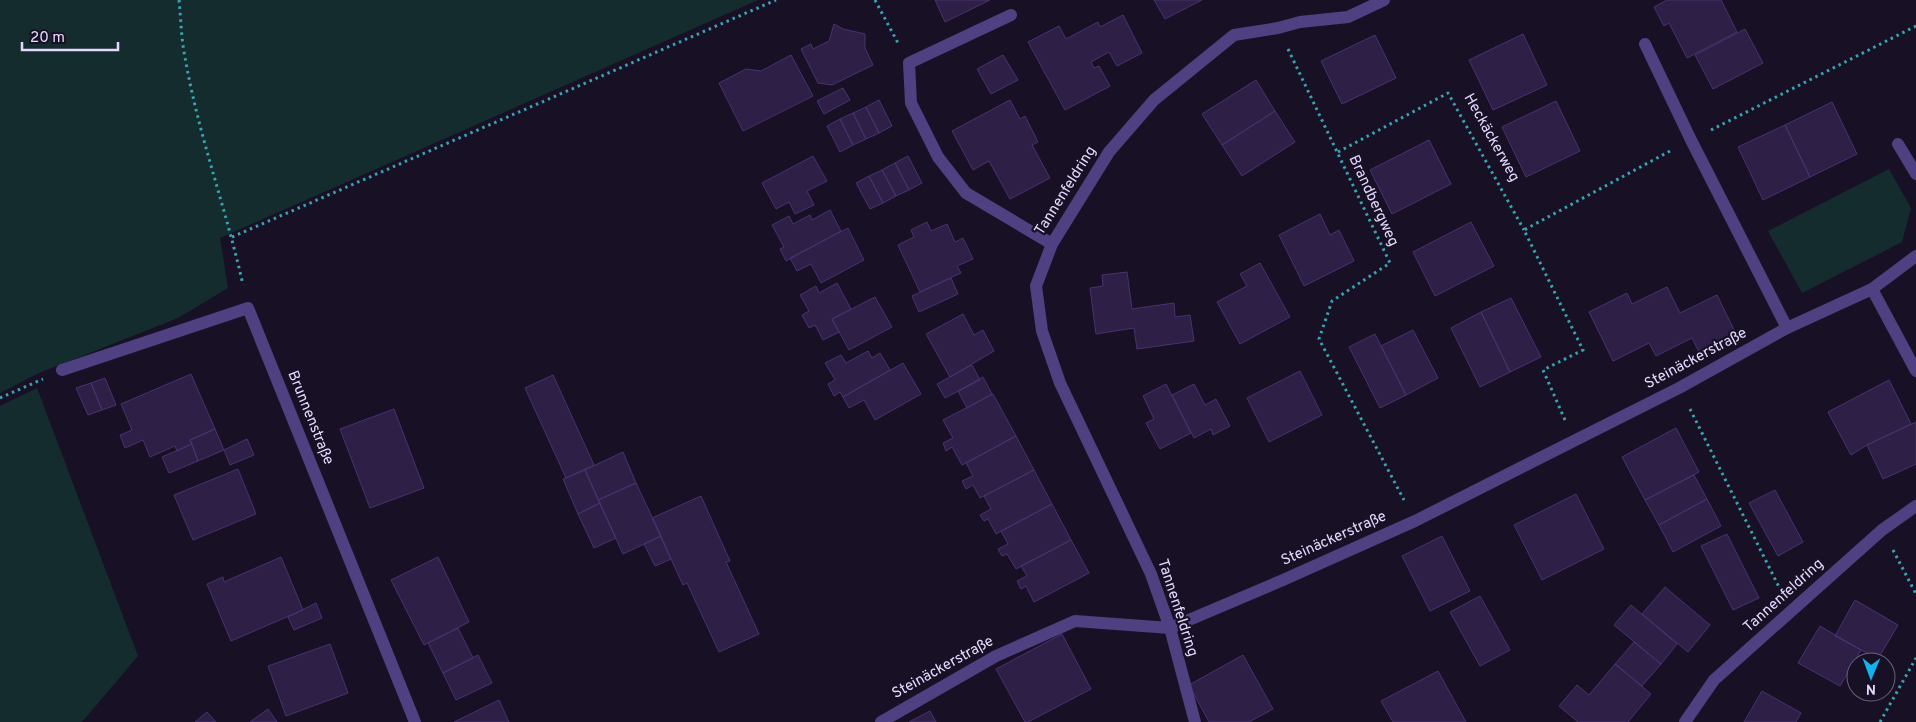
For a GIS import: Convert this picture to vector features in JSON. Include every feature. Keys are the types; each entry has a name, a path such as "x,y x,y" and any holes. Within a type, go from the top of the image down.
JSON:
{"street":[{"name":"Tannenfeldring","path":"1195,722 1170,628 1151,574 1060,383 1042,331 1036,286 1052,244 1109,152 1154,100 1234,35 1278,28 1300,22 1348,18 1384,0"},
{"path":"1011,15 909,63 911,104 938,157 966,193 1052,244"},
{"path":"1645,44 1691,140 1787,328"},
{"path":"1898,144 1916,174"},
{"name":"Steinäckerstraße","path":"881,722 996,656 1075,621 1170,628 1415,521 1574,439 1680,388 1787,328 1872,289 1916,256"},
{"path":"1872,289 1916,371"},
{"path":"62,370 248,308"},
{"name":"Brunnenstraße","path":"248,308 409,720"},
{"name":"Tannenfeldring","path":"1685,722 1714,680 1882,530 1916,506"}],"path":[{"path":"179,0 184,56 208,156 232,237 248,308"},
{"path":"232,237 776,0"},
{"path":"875,0 909,63"},
{"path":"1524,230 1691,140 1916,26"},
{"name":"Brandbergweg","path":"1278,28 1390,263 1332,301 1319,339 1415,521"},
{"name":"Heckäckerweg","path":"1338,152 1448,93 1524,230 1583,350 1543,370 1574,439"},
{"path":"0,398 62,370"},
{"path":"1680,388 1791,611"},
{"path":"1882,530 1916,594"},
{"path":"1880,722 1916,658"}],"green space":[{"path":"0,0 758,0 220,238 228,288 178,318 39,373 0,393"},
{"path":"1889,169 1911,208 1902,242 1802,293 1768,231"},
{"path":"37,388 138,656 82,722 0,722 0,406"}],"building":[{"path":"935,0 990,0 945,22"},
{"path":"1154,0 1202,0 1165,19"},
{"path":"1667,0 1721,0 1737,32 1687,58 1669,23 1664,26 1654,7"},
{"path":"1123,15 1142,53 1117,66 1109,52 1091,62 1094,68 1099,66 1110,86 1065,110 1028,42 1059,26 1066,39 1098,22 1100,27"},
{"path":"834,24 843,29 865,34 865,48 873,65 832,85 818,83 801,49 811,44 813,49 829,41"},
{"path":"1745,29 1763,63 1713,89 1695,55"},
{"path":"1523,34 1547,85 1493,110 1469,60"},
{"path":"1375,35 1396,78 1342,104 1321,61"},
{"path":"791,55 813,96 743,131 719,83 746,69 761,71"},
{"path":"1003,55 1018,80 991,94 977,69"},
{"path":"1256,80 1275,111 1222,145 1202,114"},
{"path":"843,88 850,100 824,114 817,101"},
{"path":"879,100 892,126 879,133 866,107"},
{"path":"1010,100 1020,119 1025,116 1038,142 1032,145 1050,178 1010,199 989,161 973,170 952,131"},
{"path":"1556,101 1580,151 1526,177 1502,127"},
{"path":"1832,102 1857,154 1810,177 1785,125"},
{"path":"866,107 879,133 866,139 853,113"},
{"path":"1275,111 1295,142 1242,176 1222,145"},
{"path":"853,113 866,139 853,145 840,119"},
{"path":"840,119 853,145 840,152 827,126"},
{"path":"1785,125 1810,177 1763,200 1738,147"},
{"path":"1429,140 1451,184 1392,214 1370,170"},
{"path":"813,156 827,181 807,191 814,205 795,214 789,202 776,209 762,183"},
{"path":"908,156 922,183 909,190 895,163"},
{"path":"895,163 909,190 896,196 882,170"},
{"path":"882,170 896,196 883,203 869,176"},
{"path":"869,176 883,203 870,209 856,183"},
{"path":"830,210 841,231 786,261 780,249 784,247 772,225 789,216 793,224 810,215 812,220"},
{"path":"1320,214 1330,235 1339,230 1354,261 1304,286 1279,235"},
{"path":"927,222 931,231 947,224 955,242 963,238 973,259 957,266 961,273 920,292 898,245 914,237 911,230"},
{"path":"1471,222 1494,266 1435,296 1413,252"},
{"path":"848,228 864,260 821,283 811,264 797,271 790,258"},
{"path":"1260,263 1290,317 1240,344 1217,302 1247,286 1240,274"},
{"path":"1127,272 1132,309 1174,303 1175,317 1190,315 1194,341 1137,349 1134,328 1096,334 1090,288 1103,286 1102,275"},
{"path":"951,278 958,294 919,312 912,296"},
{"path":"837,283 851,309 832,319 839,332 823,340 815,325 809,328 802,315 809,311 800,295 816,286 819,293"},
{"path":"1667,287 1680,313 1717,295 1737,336 1700,354 1692,338 1656,356 1649,343 1613,361 1589,312 1627,293 1632,304"},
{"path":"875,297 892,327 849,350 832,319"},
{"path":"1511,298 1541,357 1510,372 1481,312"},
{"path":"1481,312 1510,372 1480,387 1451,328"},
{"path":"963,314 974,335 983,330 994,351 950,377 926,334"},
{"path":"1413,330 1438,378 1406,395 1381,346"},
{"path":"1375,334 1406,395 1380,408 1349,347"},
{"path":"868,351 872,358 880,353 890,370 843,397 840,392 834,396 828,384 835,380 825,363 841,355 846,363"},
{"path":"903,363 921,394 875,420 864,400 849,408 843,397"},
{"path":"972,365 980,380 945,398 937,384"},
{"path":"1300,371 1322,415 1269,442 1247,398"},
{"path":"191,374 215,429 190,440 192,444 177,451 175,446 150,457 143,440 125,448 120,435 132,430 121,404"},
{"path":"553,375 594,465 566,478 525,388"},
{"path":"983,377 992,394 967,408 958,391"},
{"path":"105,378 116,405 102,410 91,383"},
{"path":"1889,380 1911,424 1867,445 1851,455 1828,412"},
{"path":"91,383 102,410 88,415 76,388"},
{"path":"1166,384 1191,433 1160,449 1146,423 1154,419 1143,396"},
{"path":"1194,384 1205,405 1216,399 1230,426 1213,435 1211,429 1194,438 1172,395"},
{"path":"993,394 1016,436 962,465 952,447 946,451 943,443 953,438 943,420"},
{"path":"394,409 424,488 370,508 340,429"},
{"path":"1916,422 1916,464 1883,479 1867,445"},
{"path":"1676,428 1699,472 1645,500 1622,457"},
{"path":"215,429 224,450 198,461 190,440"},
{"path":"1016,436 1034,470 980,498 973,485 966,489 962,481 973,476 966,463"},
{"path":"247,439 254,455 230,465 224,450"},
{"path":"192,444 198,461 169,473 162,457"},
{"path":"623,452 636,483 598,500 585,470"},
{"path":"238,469 256,514 193,540 174,495"},
{"path":"585,470 600,503 578,514 563,479"},
{"path":"1034,470 1052,504 996,534 988,519 984,521 980,515 991,509 984,496"},
{"path":"1694,475 1707,499 1659,525 1645,500"},
{"path":"636,483 661,536 623,554 598,500"},
{"path":"1775,490 1803,542 1778,556 1749,503"},
{"path":"1576,494 1604,549 1542,580 1514,525"},
{"path":"701,496 730,561 726,562 759,634 719,652 687,583 683,585 652,518"},
{"path":"1707,499 1721,526 1673,552 1659,525"},
{"path":"600,503 616,538 594,548 578,514"},
{"path":"1052,504 1071,540 1016,569 1007,554 1002,556 998,549 1008,544 1001,531"},
{"path":"1727,534 1759,598 1733,610 1701,546"},
{"path":"661,536 671,559 655,566 644,544"},
{"path":"1442,536 1470,591 1430,611 1402,556"},
{"path":"1071,540 1089,573 1034,602 1026,586 1021,589 1017,581 1027,576 1021,566"},
{"path":"281,557 303,610 231,641 207,584 223,577 224,582"},
{"path":"438,557 469,622 424,645 391,580"},
{"path":"1665,587 1710,625 1688,652 1642,614"},
{"path":"1480,596 1510,650 1480,666 1450,612"},
{"path":"1855,600 1898,625 1882,652 1865,652 1835,636"},
{"path":"316,603 322,618 294,630 288,617"},
{"path":"1631,605 1677,644 1661,664 1614,625"},
{"path":"1820,626 1861,650 1860,652 1846,652 1846,676 1840,686 1798,663"},
{"path":"458,628 473,658 443,673 428,643"},
{"path":"1062,634 1091,689 1025,722 996,669"},
{"path":"1634,642 1661,664 1642,686 1615,664"},
{"path":"330,644 348,693 286,716 268,666"},
{"path":"478,655 492,683 456,700 443,673"},
{"path":"1243,655 1273,709 1249,722 1209,722 1189,685"},
{"path":"1615,664 1651,694 1628,722 1578,722 1559,706 1577,685 1589,695"},
{"path":"1438,671 1466,722 1393,722 1381,701"},
{"path":"1762,691 1801,713 1796,722 1744,722"},
{"path":"499,700 509,722 454,722"},
{"path":"268,709 277,722 250,722"},
{"path":"930,711 936,722 909,722"},
{"path":"207,712 216,722 195,722"}]}
